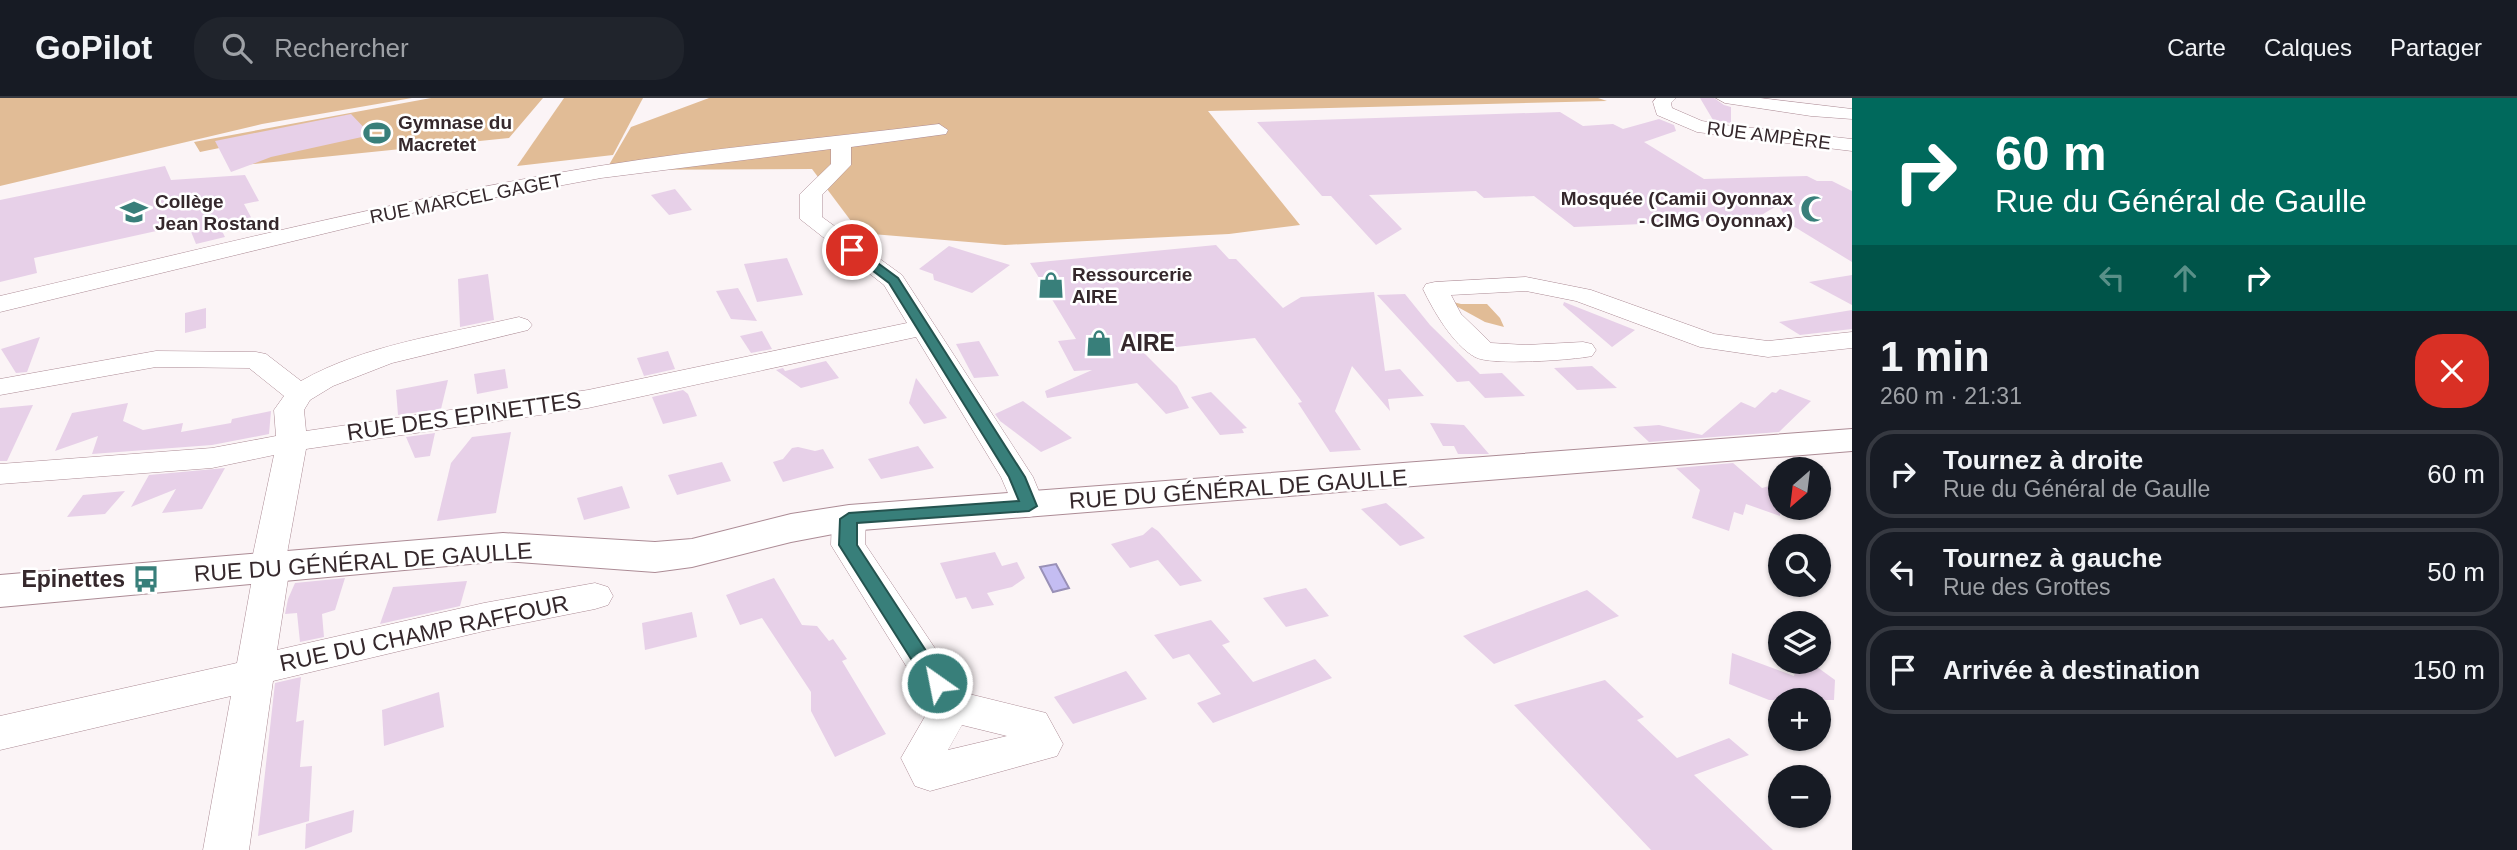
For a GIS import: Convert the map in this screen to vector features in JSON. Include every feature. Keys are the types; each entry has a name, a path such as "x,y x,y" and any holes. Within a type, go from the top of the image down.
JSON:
{"main road":[{"name":"RUE DU GÉNÉRAL DE GAULLE","path":"0,591 503,547 655,557 692,553 791,528 849,519 1852,440"}],"street":[{"name":"RUE AMPÈRE","path":"1667,98 1661,102 1663,111 1697,126 1852,145"},
{"name":"RUE AMPÈRE","path":"1725,98 1811,111 1852,114"},
{"name":"RUE MARCEL GAGET","path":"0,304 415,206 601,172 841,140 939,130"},
{"path":"841,140 841,165 811,194 811,219 893,280 1017,477 1029,506"},
{"path":"1583,350 1526,354 1484,351 1450,318 1435,289 1526,284 1581,295 1709,341 1768,349 1852,340"},
{"path":"226,850 270,569 269,559 292,443 289,410 299,394 323,380 383,357 519,325"},
{"name":"RUE DES EPINETTES","path":"0,474 212,458 347,432 588,399 923,328"},
{"path":"0,387 156,359 256,359 299,394"},
{"path":"849,519 848,545 952,706"},
{"name":"RUE DU CHAMP RAFFOUR","path":"0,733 145,702 253,674 266,668 484,617 595,596"}],"shaded area":[{"path":"0,98 412,98 262,124 0,186"},
{"name":"Gymnase du Macretet","path":"431,98 543,98 509,138 243,165 234,145 200,152 194,142"},
{"path":"564,98 643,98 613,155 517,166"},
{"path":"709,98 1598,98 1607,101 1208,111 1300,225 1229,234 1005,245 860,233 812,169 606,170 631,127"},
{"path":"1445,300 1461,304 1487,304 1500,318 1504,327 1485,322"},
{"path":"1056,564 1069,588 1053,592 1040,567"}],"building":[{"path":"1700,98 1714,98 1731,107 1731,123 1713,120"},
{"path":"1560,112 1583,126 1613,124 1623,129 1659,119 1674,125 1676,131 1644,142 1704,179 1807,176 1817,181 1832,181 1852,191 1852,262 1780,218 1784,214 1778,205 1755,219 1574,227 1534,196 1484,198 1476,191 1369,195 1402,229 1376,245 1331,196 1322,196 1257,122"},
{"path":"351,114 371,135 271,157 231,172 215,141"},
{"name":"Collège Jean Rostand","path":"165,166 171,180 245,175 259,201 244,204 254,223 222,231 225,237 196,244 188,224 34,258 37,273 0,282 0,200"},
{"path":"675,189 692,210 669,215 651,195"},
{"path":"1216,245 1229,259 1236,259 1283,308 1301,297 1374,292 1385,371 1400,369 1424,396 1388,399 1390,411 1352,366 1335,411 1361,450 1330,452 1298,403 1302,402 1255,338 1142,351 1177,386 1189,408 1166,414 1137,383 1047,398 1045,391 1092,370 1074,371 1058,341 1076,339 1030,263"},
{"path":"949,246 1010,265 972,293 934,280 933,274 919,269"},
{"path":"787,258 803,295 757,302 744,264"},
{"path":"488,274 494,320 460,327 458,279"},
{"path":"1852,275 1852,305 1809,282"},
{"path":"738,288 757,321 731,319 716,291"},
{"path":"1405,294 1430,325 1480,374 1502,373 1525,396 1485,398 1469,381 1457,382 1377,295"},
{"path":"1564,302 1635,330 1612,347 1563,305"},
{"path":"206,308 206,328 185,333 185,313"},
{"path":"1852,310 1852,329 1800,335 1779,322"},
{"path":"762,331 772,349 751,353 740,336"},
{"path":"40,337 27,372 16,373 1,349"},
{"path":"979,341 999,376 974,378 956,344"},
{"path":"668,351 675,369 644,376 637,358"},
{"path":"826,361 839,378 801,388 776,370 783,368 785,371"},
{"path":"1592,366 1617,388 1577,390 1554,368"},
{"path":"505,369 508,388 477,394 474,374"},
{"path":"916,378 947,418 924,424 909,403"},
{"path":"448,380 441,409 398,415 396,390"},
{"path":"1780,389 1811,401 1779,432 1649,442 1633,427 1659,425 1702,435 1741,402 1755,408 1772,392 1776,393"},
{"path":"683,390 688,394 697,416 663,424 652,397"},
{"path":"1211,392 1247,428 1242,429 1244,433 1220,435 1191,397"},
{"path":"1023,401 1072,438 1041,452 1000,421 995,414"},
{"path":"128,403 123,421 143,430 183,423 181,432 231,423 232,419 271,411 269,434 212,445 92,454 98,436 55,451 72,413"},
{"path":"33,405 7,461 0,461 0,408"},
{"path":"1430,423 1464,425 1489,454 1458,454 1454,446 1443,446"},
{"path":"511,432 496,513 437,521 451,463 472,437"},
{"path":"435,433 430,456 415,458 406,437"},
{"path":"918,446 934,468 881,479 868,459"},
{"path":"792,448 815,451 823,449 834,468 783,482 773,462 783,459"},
{"path":"722,462 731,481 677,495 668,475"},
{"path":"1733,463 1762,488 1768,486 1768,512 1746,504 1743,515 1734,512 1729,531 1692,518 1700,490 1676,468"},
{"path":"225,468 202,509 162,513 176,489 131,507 149,475"},
{"path":"622,486 630,508 584,520 577,498"},
{"path":"125,491 105,514 67,517 83,495"},
{"path":"1386,503 1425,538 1400,546 1361,509"},
{"path":"1152,527 1202,581 1180,586 1158,560 1130,568 1111,544 1143,535"},
{"path":"995,552 1002,566 1017,562 1025,578 1012,587 987,593 994,605 972,609 966,597 956,599 940,563"},
{"path":"345,578 335,610 322,614 324,637 300,642 297,613 285,614 295,583"},
{"path":"774,578 802,625 817,626 829,641 833,639 847,659 842,661 886,734 835,757 811,711 811,692 762,618 740,625 726,595"},
{"path":"467,581 460,606 380,624 393,587"},
{"path":"1306,588 1329,616 1286,627 1263,598"},
{"path":"1587,590 1619,616 1494,664 1463,636"},
{"path":"692,612 697,637 645,650 642,623"},
{"path":"1211,620 1230,642 1222,645 1253,682 1315,659 1332,678 1213,723 1197,703 1221,694 1189,654 1173,659 1154,635"},
{"path":"1732,653 1768,666 1768,674 1827,674 1835,680 1834,700 1831,700 1831,688 1768,688 1768,700 1729,684"},
{"path":"1126,671 1147,699 1073,724 1054,697"},
{"path":"301,677 296,722 304,720 300,767 312,766 309,821 258,836 275,683"},
{"path":"1605,680 1644,717 1637,720 1677,758 1729,738 1749,755 1694,775 1773,850 1651,850 1514,705"},
{"path":"439,692 444,727 384,746 382,710"},
{"path":"354,810 352,832 305,849 306,824"}],"place":[{"name":"Gymnase du Macretet","path":"377,133"},
{"name":"Mosquée (Camii Oyonnax - CIMG Oyonnax)","path":"1814,209"},
{"name":"Collège Jean Rostand","path":"134,212"},
{"name":"Ressourcerie AIRE","path":"1051,285"},
{"name":"AIRE","path":"1099,343"},
{"name":"Epinettes","path":"146,579"}],"route":[{"path":"852,250 893,280 1017,477 1029,506 849,519 848,545 937,683"}]}
